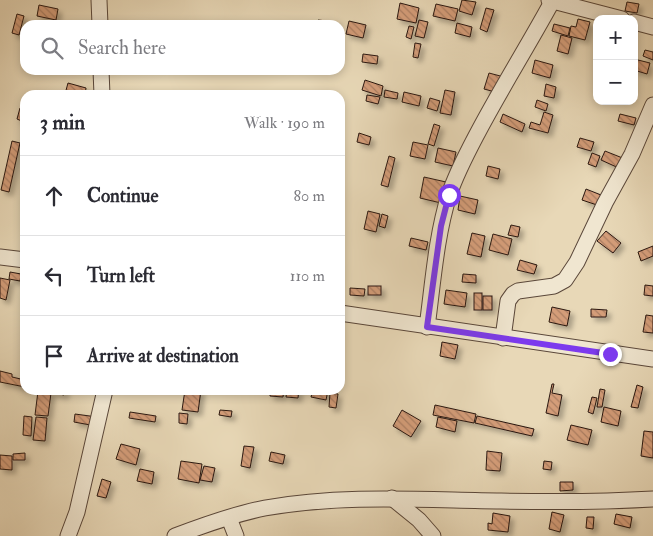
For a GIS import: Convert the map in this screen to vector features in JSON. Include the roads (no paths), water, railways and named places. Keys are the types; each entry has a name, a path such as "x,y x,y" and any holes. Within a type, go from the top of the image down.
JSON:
{"street":[{"path":"99,0 100,20"},
{"path":"427,327 441,226 449,195 460,166 487,115 529,44 551,0 607,15"},
{"path":"638,23 653,27"},
{"path":"101,75 102,90"},
{"path":"503,338 508,301 513,294 518,290 554,286 565,280 577,262 605,203 632,154 653,105"},
{"path":"0,257 20,259"},
{"path":"345,314 653,359"},
{"path":"68,536 77,512 104,395"},
{"path":"392,498 418,520 433,536"},
{"path":"174,536 203,525 264,508 322,500 392,498 502,501 653,499"},
{"path":"229,518 236,536"}]}
